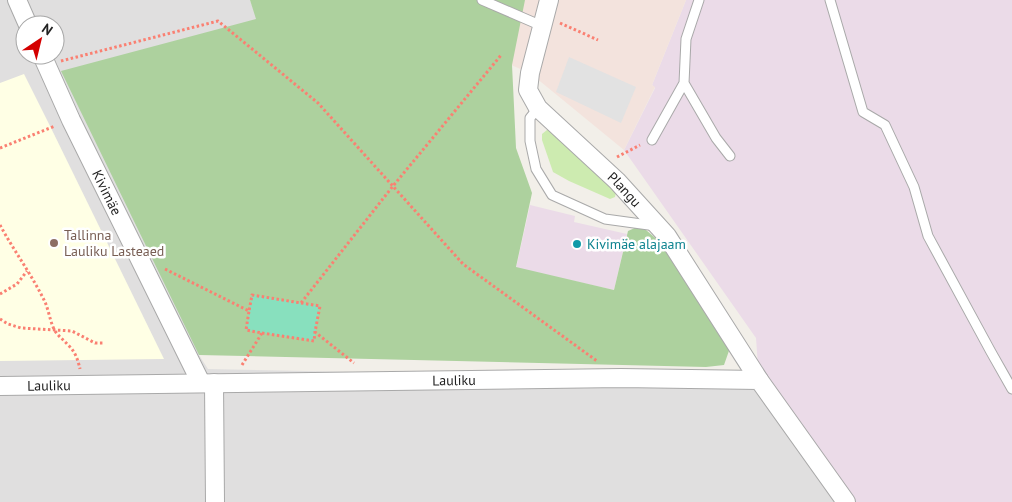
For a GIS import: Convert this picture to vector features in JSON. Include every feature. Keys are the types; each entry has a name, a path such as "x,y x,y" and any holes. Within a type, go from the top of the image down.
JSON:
{"street":[{"path":"17,0 24,15"},
{"name":"Plangu","path":"545,14 530,73 528,90 538,108 617,181 667,236 759,380"},
{"name":"Kivimäe","path":"46,65 71,120 215,383 215,502"},
{"name":"Lauliku","path":"0,386 621,378 759,380"},
{"path":"759,380 846,502"}],"lane":[{"path":"482,0 545,14"},
{"path":"652,140 684,83 686,39 699,0"},
{"path":"830,0 863,112 885,125 914,187 928,236 990,352 1012,388"},
{"path":"684,83 716,138 730,156"},
{"path":"538,108 530,118 530,141 536,168 552,196 605,219 659,227"}],"path":[{"path":"545,14 598,40"},
{"path":"65,55 218,21 318,103 462,264 597,361"},
{"path":"301,303 393,186 502,54"},
{"path":"0,148 71,120"},
{"path":"601,167 625,152 652,140"},
{"path":"0,225 46,303 54,330 69,346 78,360 83,385"},
{"path":"164,269 249,311"},
{"path":"0,294 17,284 28,270"},
{"path":"252,295 301,303 320,306 314,341 246,330 252,295"},
{"path":"0,319 21,328 72,330 95,343 104,343"},
{"path":"316,332 376,381"},
{"path":"215,383 262,333"}],"shaded area":[{"path":"0,0 250,0 257,19 199,355 208,369 759,380 846,502 0,502"},
{"path":"376,0 686,0 652,85 655,87 624,150 530,73 457,42"},
{"path":"686,0 1012,0 1012,502 846,502 759,380 756,338 624,150 655,88 652,85"},
{"path":"569,57 636,87 621,123 556,92"},
{"name":"Tallinna Lauliku Lasteaed","path":"24,74 164,359 0,361 0,83"},
{"path":"530,205 575,216 574,222 627,234 614,290 516,268"}],"green space":[{"path":"250,0 525,0 512,65 516,148 532,193 516,267 614,290 628,231 637,227 646,230 660,242 731,345 724,365 706,367 199,355 61,71 256,19"},
{"path":"550,129 616,192 615,197 610,199 553,172 542,140 542,134"},
{"path":"252,295 320,306 314,341 246,330"}],"place":[{"name":"Tallinna Lauliku Lasteaed","path":"54,243"},
{"name":"Kivimäe alajaam","path":"577,244"}]}
